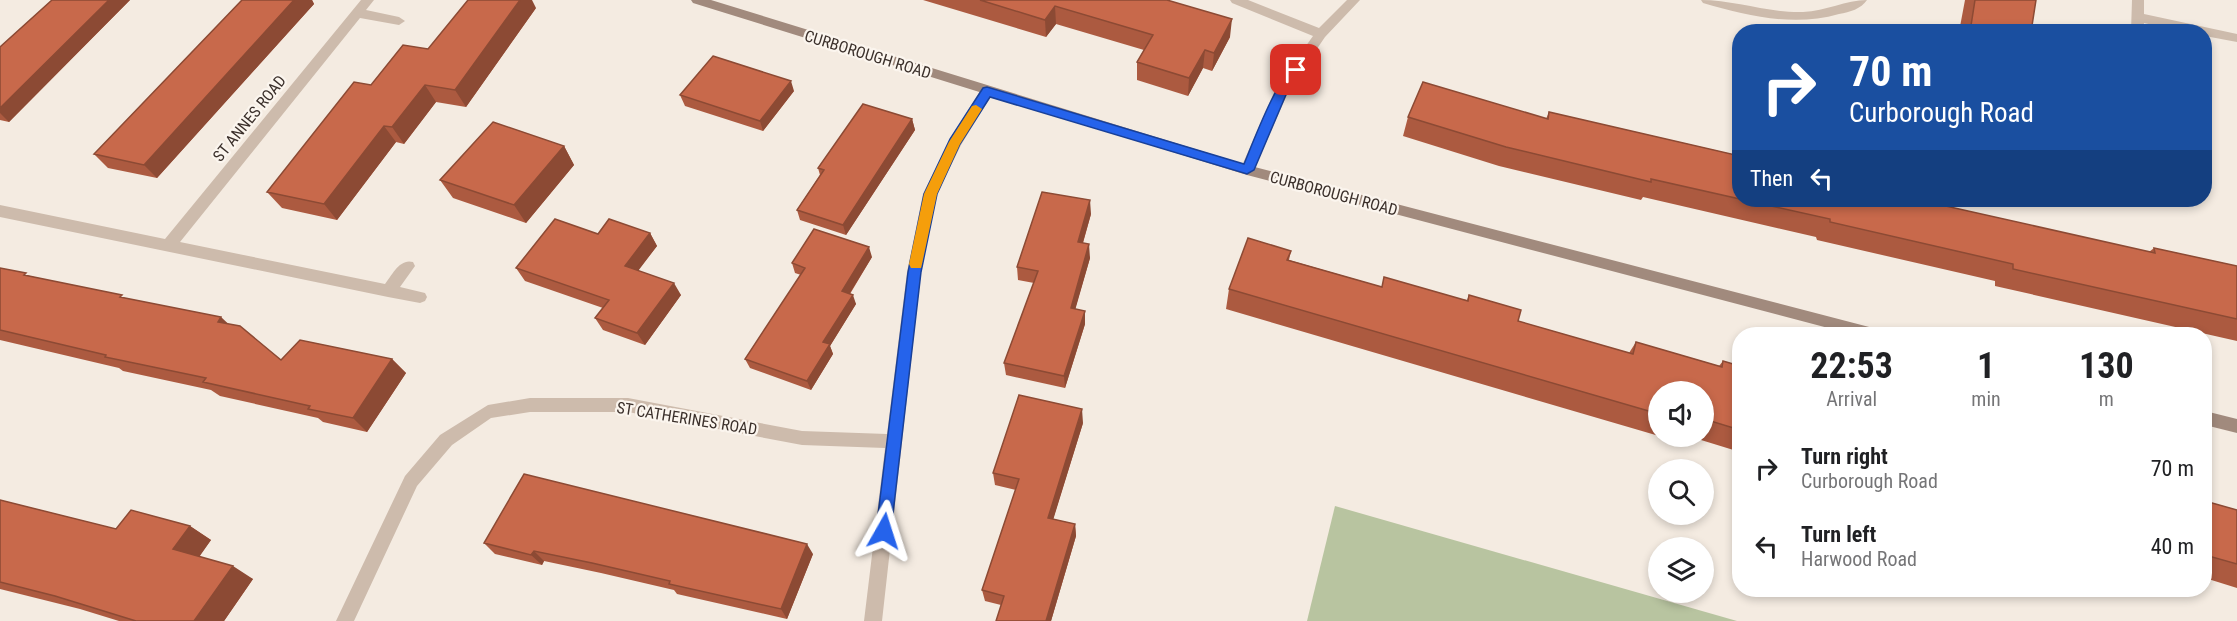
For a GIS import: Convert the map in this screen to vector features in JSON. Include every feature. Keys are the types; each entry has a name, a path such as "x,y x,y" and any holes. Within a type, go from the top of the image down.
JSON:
{"street":[{"name":"ST ANNES ROAD","path":"168,246 368,0"},
{"name":"CURBOROUGH ROAD","path":"697,0 987,92 1247,170 1846,327"},
{"path":"1236,0 1321,34"},
{"path":"1247,170 1283,88 1321,34 1354,0"},
{"path":"1707,0 1785,17 1823,15 1855,6 1861,0"},
{"path":"2136,24 2139,0"},
{"path":"357,13 399,21"},
{"path":"2136,17 2170,24"},
{"path":"2212,33 2237,38"},
{"path":"873,621 914,272 930,194 955,142 987,92"},
{"path":"0,211 420,297"},
{"path":"388,291 408,266"},
{"name":"ST CATHERINES ROAD","path":"345,621 411,481 446,440 488,412 530,405 628,405 802,438 894,441"},
{"path":"2212,420 2237,426"}],"green space":[{"path":"1335,506 1648,596 1648,603 1674,603 1737,621 1307,621"}],"building":[{"path":"52,0 109,0 0,108 0,47"},
{"path":"242,0 294,0 144,165 94,154"},
{"path":"468,0 520,0 455,90 425,85 392,127 384,126 324,204 267,192 354,82 371,85 403,45 428,49"},
{"path":"980,0 1167,0 1232,19 1214,53 1205,50 1189,78 1137,62 1153,35 1055,6 1045,20"},
{"path":"1975,0 2036,0 2032,24 1971,24"},
{"path":"713,56 791,81 760,121 680,95"},
{"path":"1423,82 1548,119 1549,112 1732,154 1732,197 1651,179 1651,182 1506,147 1408,117"},
{"path":"863,104 912,119 843,225 797,210 824,170 818,168"},
{"path":"493,122 564,146 514,205 440,180"},
{"path":"1042,192 1090,200 1078,242 1089,244 1071,308 1085,311 1064,376 1004,363 1038,271 1017,267"},
{"path":"1776,207 1950,207 2155,253 2154,248 2237,266 2237,319 2013,269 2013,264 1830,222 1830,219"},
{"path":"555,219 598,234 609,219 650,233 625,266 674,283 637,333 595,318 609,300 516,268"},
{"path":"814,229 869,247 842,291 853,295 823,342 830,344 807,381 745,359 805,268 792,263"},
{"path":"1248,238 1291,251 1287,260 1382,287 1384,277 1468,301 1469,295 1521,310 1518,321 1633,354 1636,342 1722,367 1723,361 1732,364 1732,428 1714,422 1714,381 1648,381 1648,411 1229,289"},
{"path":"0,268 122,295 120,297 221,317 218,322 240,326 281,360 300,340 392,359 353,418 308,409 310,406 203,382 206,378 105,357 106,355 0,330"},
{"path":"1019,395 1082,409 1048,518 1075,524 1046,621 996,621 1004,596 982,590 1019,479 993,473"},
{"path":"524,474 807,544 781,609 669,584 670,581 592,563 534,551 531,555 484,543"},
{"path":"0,500 116,529 131,510 190,526 173,549 233,566 194,621 136,621 0,582"},
{"path":"2212,503 2237,510 2237,564 2212,557"}],"slow traffic":[{"path":"916,264 930,194 955,142 976,109"}],"route":[{"path":"884,531 914,272 930,194 955,142 987,92 1247,170 1283,88 1296,70"}]}
